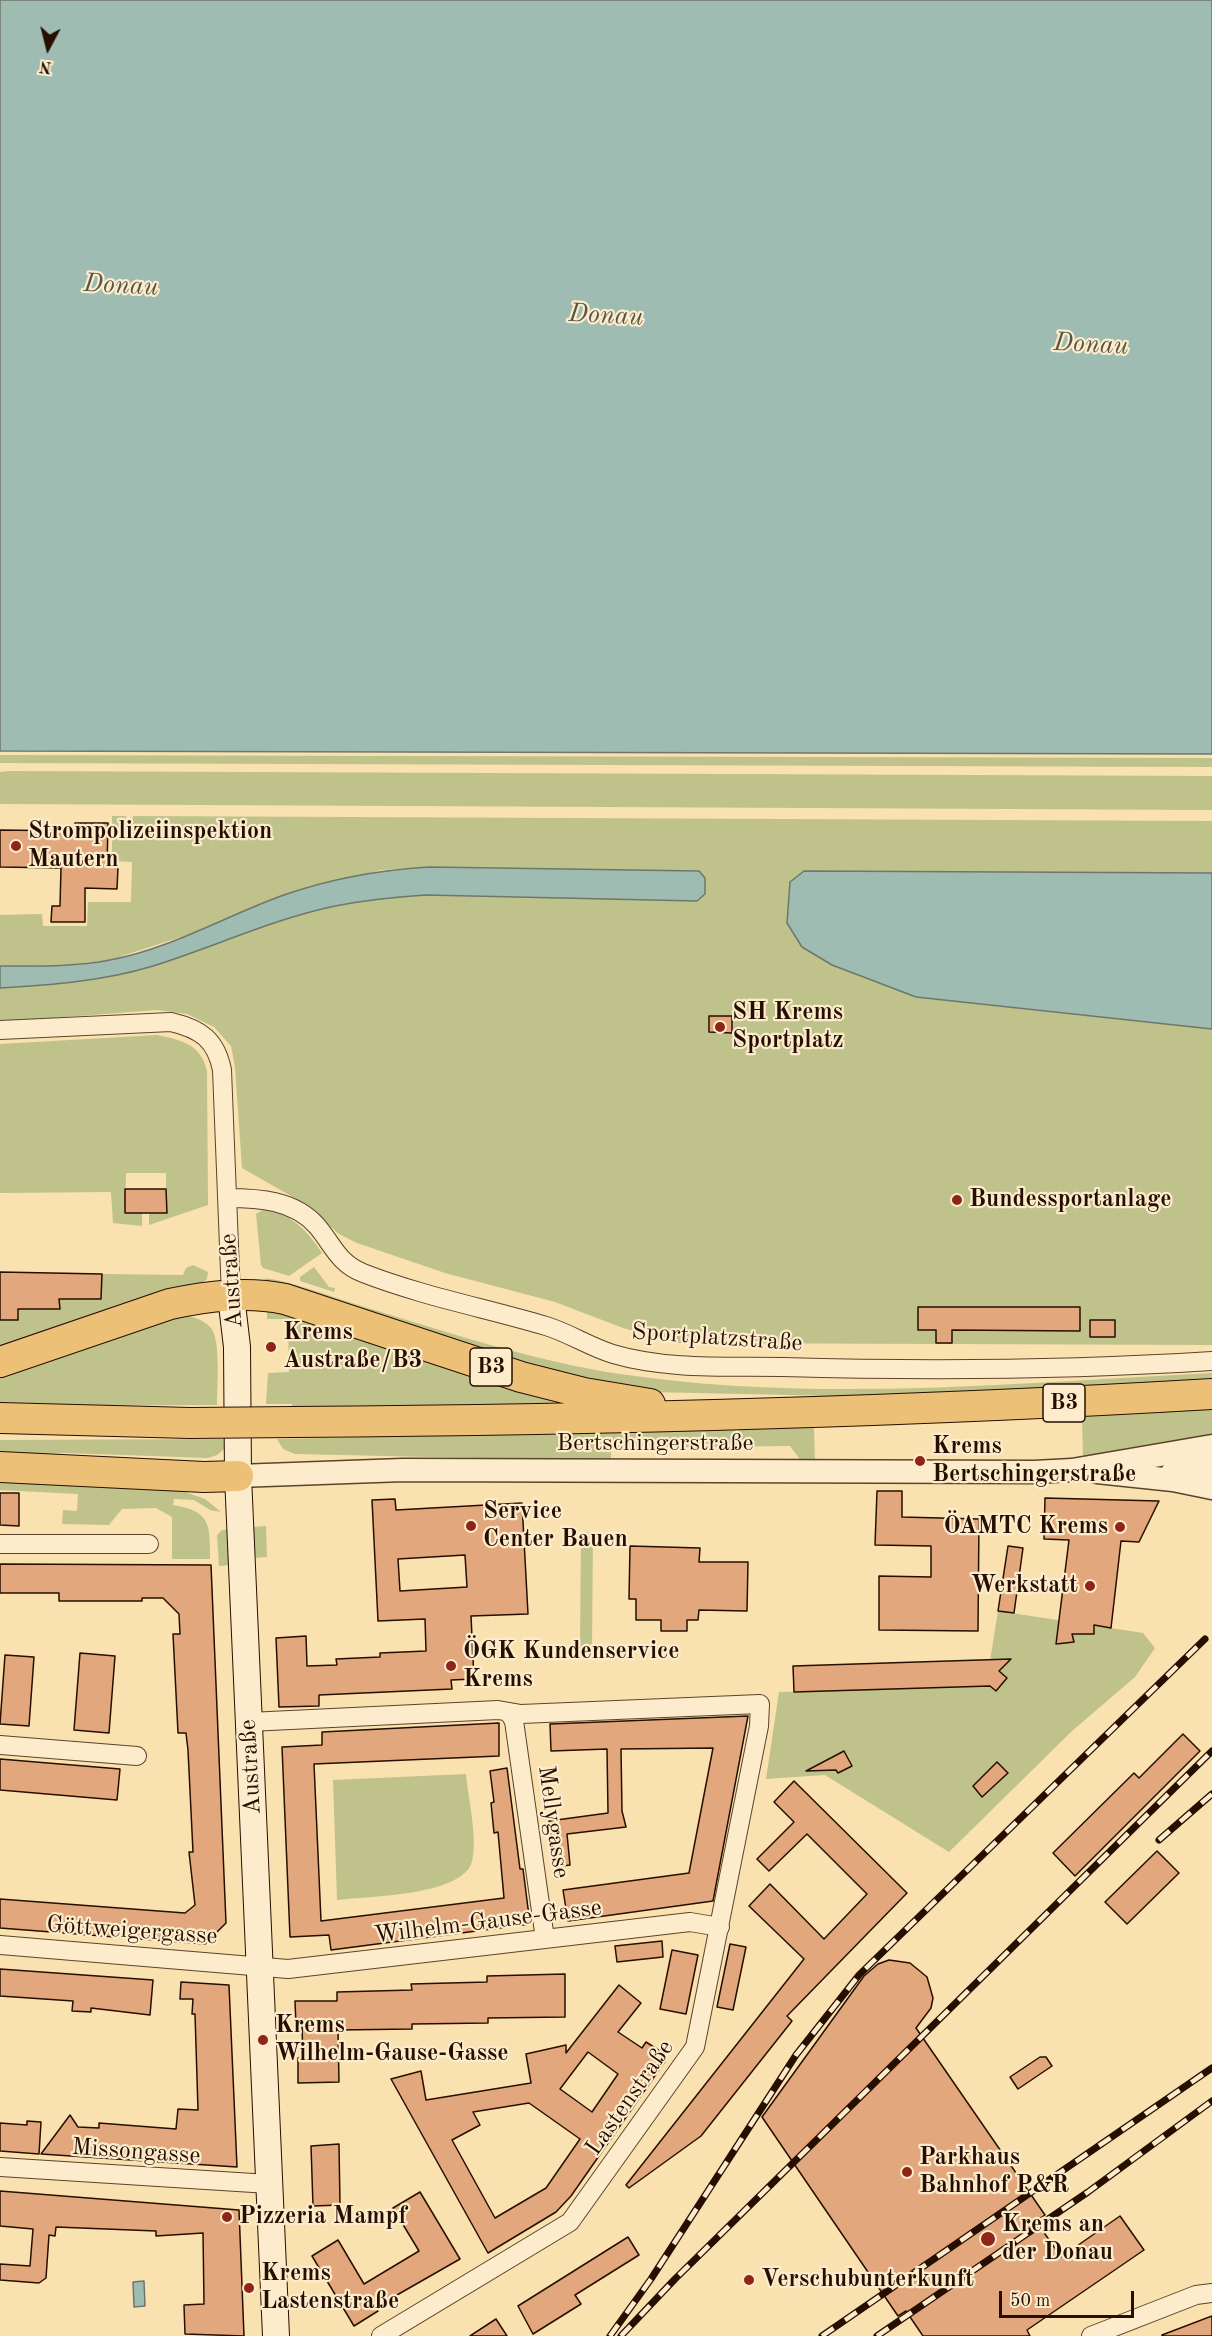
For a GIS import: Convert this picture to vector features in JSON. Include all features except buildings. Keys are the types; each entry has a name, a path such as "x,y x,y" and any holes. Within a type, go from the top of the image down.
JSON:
{"highway":[{"name":"B3","path":"231,1296 260,1294 285,1299 521,1377 584,1393 717,1416"},
{"path":"0,1362 170,1304 231,1296"},
{"name":"B3","path":"0,1426 717,1416 917,1410 1212,1394"},
{"name":"B3","path":"0,1418 190,1423"},
{"path":"0,1467 204,1477 238,1476"}],"main road":[{"name":"Austraße","path":"231,1296 237,1347 238,1476 276,2336"}],"street":[{"name":"Austraße","path":"0,1030 171,1022 187,1026 206,1037 218,1051 222,1070 231,1296"},
{"name":"Sportplatzstraße","path":"227,1197 276,1201 300,1212 317,1226 345,1264 362,1272 438,1298 549,1327 611,1354 635,1359 686,1365 838,1369 1049,1368 1212,1361"},
{"name":"Bertschingerstraße","path":"1072,1470 1212,1446"},
{"name":"Bertschingerstraße","path":"1149,1477 1212,1467"},
{"name":"Bertschingerstraße","path":"238,1476 403,1470 1072,1470 1149,1477 1212,1488"},
{"path":"0,1544 149,1544"},
{"name":"Lastenstraße","path":"381,2336 559,2230 585,2205 695,2047 759,1726 760,1704 509,1713"},
{"path":"249,1722 498,1710 509,1713"},
{"name":"Mellygasse","path":"509,1713 514,1721 545,1939"},
{"path":"0,1745 137,1756"},
{"name":"Wilhelm-Gause-Gasse","path":"261,1965 288,1969 328,1966 690,1922 720,1927"},
{"name":"Göttweigergasse","path":"0,1945 261,1965"},
{"name":"Missongasse","path":"0,2167 269,2184"},
{"path":"1091,2336 1196,2295 1212,2293"}],"green space":[{"path":"0,755 1212,758 1212,767 0,763"},
{"path":"0,772 1212,776 1212,810 0,804"},
{"path":"112,816 126,816 126,820 132,820 133,816 1212,821 1212,873 804,871 916,997 1212,1029 1212,1345 677,1343 623,1328 555,1302 445,1273 357,1243 339,1234 305,1204 242,1168 235,1067 231,1046 214,1027 187,1014 157,1010 0,1022 0,988 77,981 134,971 289,918 369,900 426,895 697,901 705,894 429,867 381,870 282,896 193,933 110,960 66,965 0,966 0,915 42,914 43,926 87,926 88,902 131,902 132,862 112,861"},
{"path":"157,1035 182,1041 195,1049 207,1071 208,1205 149,1225 149,1213 166,1212 166,1173 126,1173 125,1212 142,1213 142,1226 113,1223 111,1192 0,1193 0,1044"},
{"path":"266,1208 284,1215 299,1225 322,1253 289,1276 263,1268 256,1214"},
{"path":"193,1265 208,1272 207,1279 202,1283 0,1352 0,1320 18,1320 18,1309 59,1309 59,1299 101,1299 102,1274 183,1275 186,1268"},
{"path":"314,1267 329,1287 335,1288 334,1292 300,1281 300,1277"},
{"path":"266,1278 305,1287 492,1346 556,1362 620,1374 693,1383 841,1389 916,1388 1212,1373 1212,1381 959,1394 837,1396 649,1392 586,1384 264,1281"},
{"path":"267,1306 583,1403 292,1409 292,1404 266,1404 268,1373 289,1372 288,1319 267,1319"},
{"path":"185,1315 205,1323 214,1334 218,1376 217,1405 0,1406 0,1371"},
{"path":"1212,1409 1212,1437 1083,1457 1082,1416"},
{"path":"814,1427 815,1462 801,1461 790,1446 611,1448 611,1461 295,1454 283,1449 277,1439"},
{"path":"224,1439 224,1449 208,1458 65,1453 0,1456 0,1440"},
{"path":"0,1478 185,1492 205,1499 221,1512 210,1510 194,1500 174,1499 173,1505 195,1511 206,1522 210,1537 210,1559 172,1559 172,1517 156,1508 122,1509 109,1525 62,1524 63,1510 77,1511 78,1494 0,1490"},
{"path":"266,1526 267,1557 254,1558 253,1527"},
{"path":"230,1529 231,1565 219,1566 217,1535 222,1530"},
{"path":"581,1532 593,1532 592,1650 580,1650"},
{"path":"998,1611 1143,1633 1155,1648 1135,1677 1072,1731 949,1852 825,1775 766,1779 779,1692 986,1686"},
{"path":"466,1774 474,1852 465,1873 434,1888 337,1900 333,1780"}],"water":[{"name":"Donau","path":"0,0 1212,0 1212,754 0,751"},
{"path":"429,867 699,871 705,878 705,894 697,901 426,895 369,900 289,918 134,971 77,982 0,988 0,966 82,964 132,955 299,890 354,876"},
{"path":"804,871 1212,873 1212,1029 916,997 832,965 802,947 787,923 790,882"},
{"path":"144,2281 145,2306 134,2307 133,2282"}],"railway":[{"path":"610,2336 651,2279 796,2055 859,1975 1205,1639"},
{"path":"621,2336 675,2279 1212,1751"},
{"path":"1159,1840 1212,1794"},
{"path":"822,2336 1212,2068"},
{"path":"877,2336 1088,2192 1212,2101"}],"place":[{"name":"Strompolizeiinspektion Mautern","path":"16,846"},
{"name":"SH Krems Sportplatz","path":"720,1027"},
{"name":"Bundessportanlage","path":"957,1200"},
{"name":"Krems Austraße/B3","path":"271,1347"},
{"name":"Krems Bertschingerstraße","path":"920,1461"},
{"name":"Service Center Bauen","path":"471,1526"},
{"name":"ÖAMTC Krems","path":"1120,1527"},
{"name":"Werkstatt","path":"1090,1586"},
{"name":"ÖGK Kundenservice Krems","path":"451,1666"},
{"name":"Krems Wilhelm-Gause-Gasse","path":"263,2040"},
{"name":"Parkhaus Bahnhof P&R","path":"907,2172"},
{"name":"Pizzeria Mampf","path":"227,2217"},
{"name":"Krems an der Donau","path":"988,2239"},
{"name":"Verschubunterkunft","path":"749,2280"},
{"name":"Krems Lastenstraße","path":"249,2288"}]}
